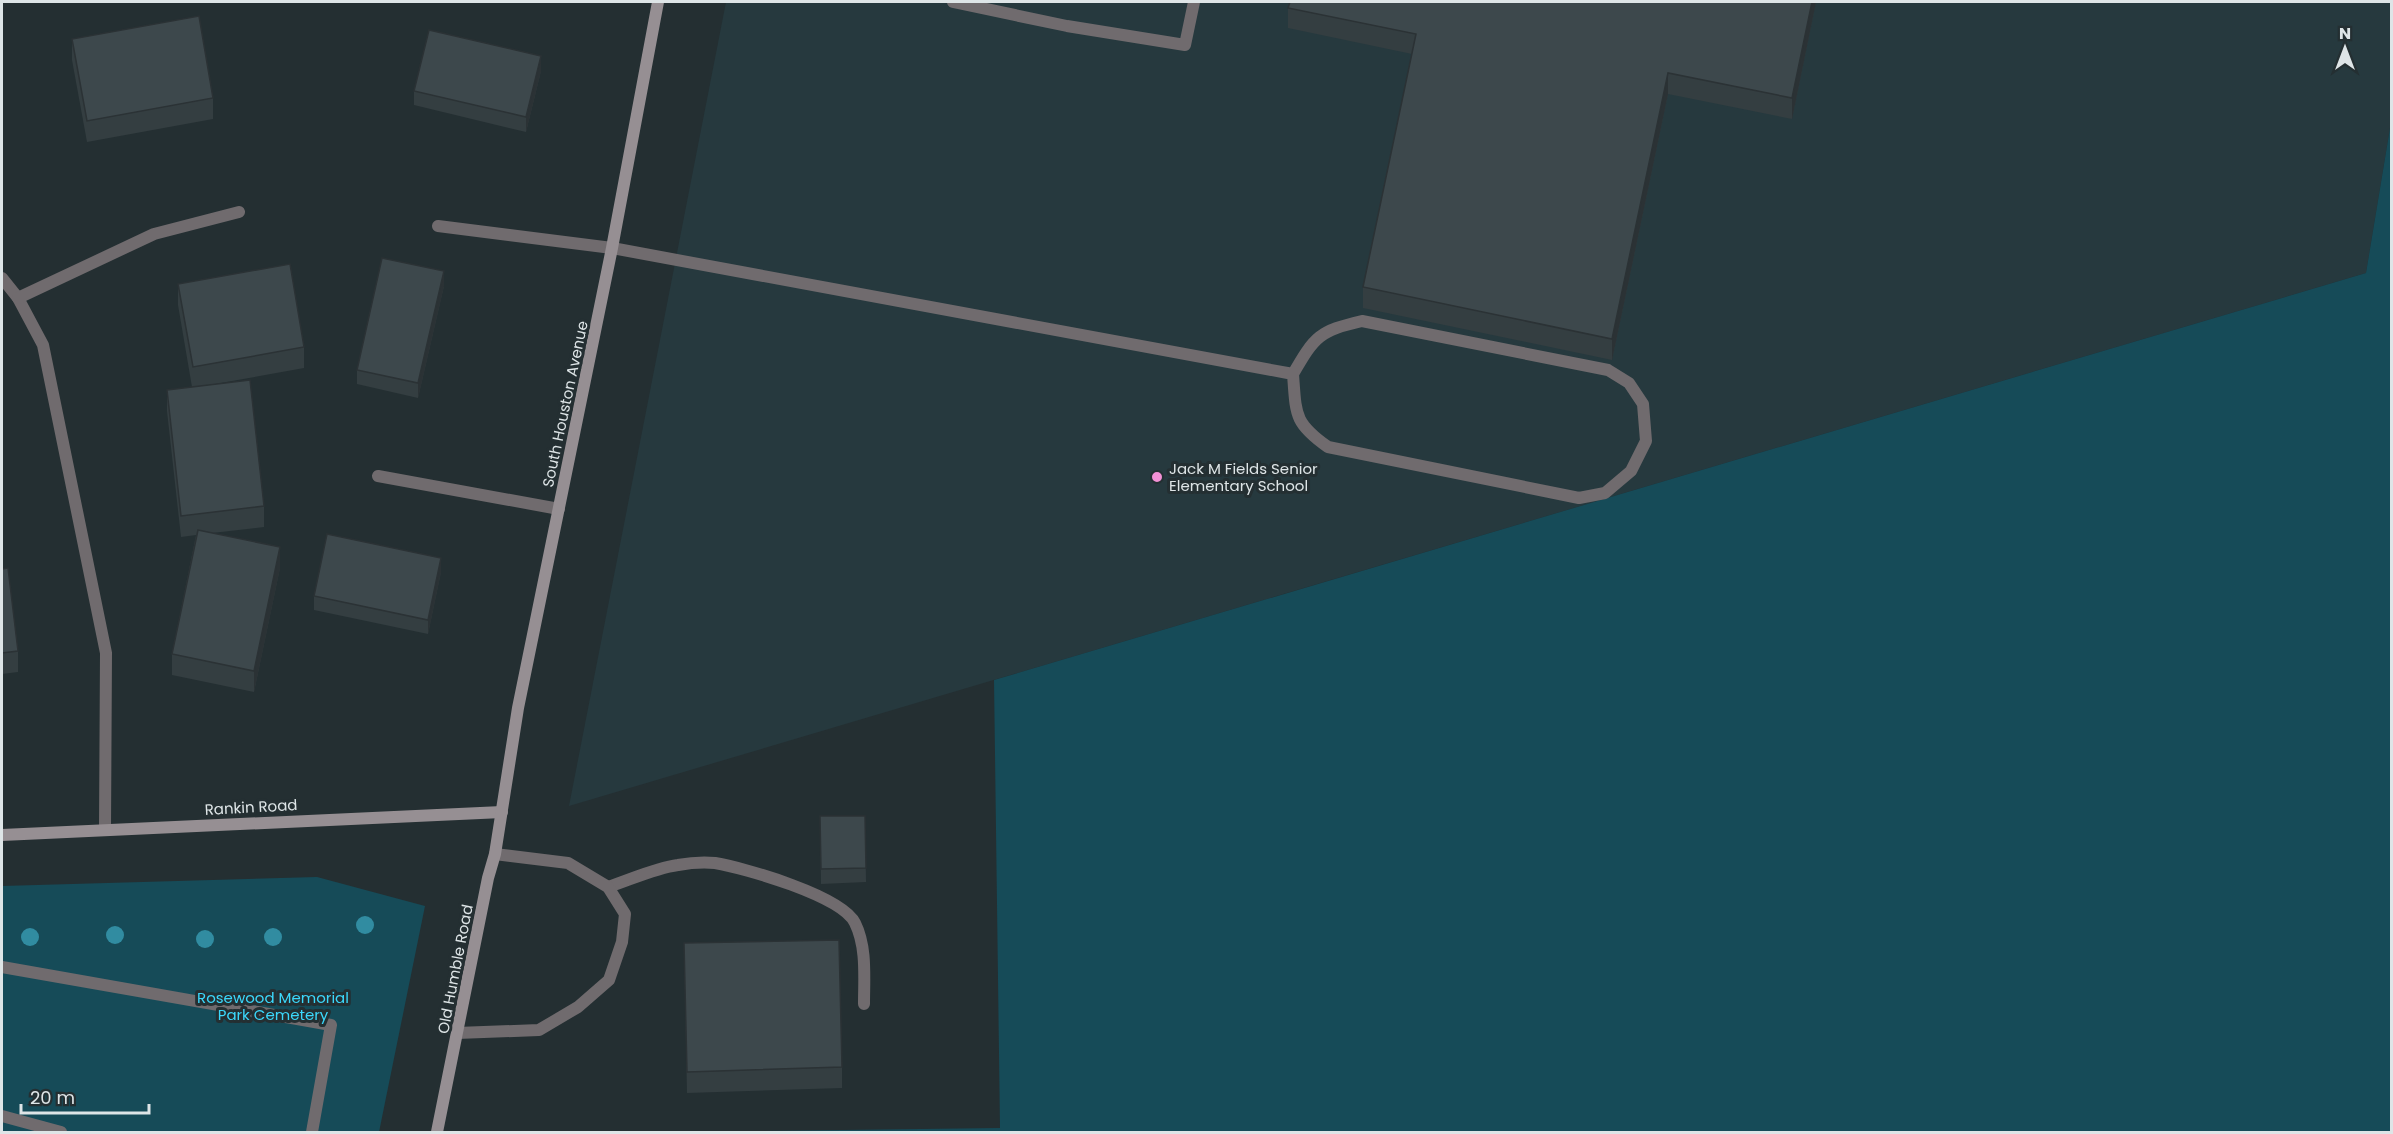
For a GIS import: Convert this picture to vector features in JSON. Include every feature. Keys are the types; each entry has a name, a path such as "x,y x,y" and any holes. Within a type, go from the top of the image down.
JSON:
{"main road":[{"name":"South Houston Avenue","path":"502,812 518,708 612,248 658,2"},
{"name":"Rankin Road","path":"2,835 502,812"},
{"name":"Old Humble Road","path":"437,1132 502,812"}],"lane":[{"path":"953,2 1067,26 1185,45 1194,2"},
{"path":"18,298 154,234 239,212"},
{"path":"438,226 612,248 1293,374"},
{"path":"2,278 18,298 44,345 106,653 105,829"},
{"path":"1362,321 1608,370 1629,383 1643,404 1646,441 1631,471 1605,493 1579,498 1328,447 1308,432 1295,410 1293,374 1310,344 1332,328 1362,321"},
{"path":"378,476 559,509"},
{"path":"457,1033 539,1030 578,1006 609,980 622,942 625,914 608,887 567,863 495,854"},
{"path":"608,887 677,865 713,863 779,880 831,903 848,912 861,940 864,1004"},
{"path":"2,967 331,1025 312,1132"},
{"path":"2,1116 61,1132"}],"shaded area":[{"name":"Jack M Fields Senior Elementary School","path":"726,2 2391,2 2391,122 2366,273 569,806"}],"green space":[{"path":"2391,122 2391,1132 673,1132 1000,1128 994,680 2366,273"},
{"name":"Rosewood Memorial Park Cemetery","path":"317,877 425,906 379,1132 2,1132 2,886"}],"building":[{"path":"1290,2 1812,2 1792,98 1668,73 1612,339 1363,287 1416,34 1288,8"},
{"path":"199,16 213,98 87,121 72,39"},
{"path":"429,30 541,56 526,117 414,91"},
{"path":"382,258 444,271 418,383 357,370"},
{"path":"290,264 304,347 193,367 178,284"},
{"path":"250,380 264,506 181,516 167,390"},
{"path":"198,530 280,547 254,671 172,654"},
{"path":"327,534 441,558 428,620 314,596"},
{"path":"8,568 18,651 2,653 2,569"},
{"path":"820,816 865,816 866,868 821,869"},
{"path":"839,940 842,1067 687,1072 684,943"}],"place":[{"name":"Jack M Fields Senior Elementary School","path":"1157,477"}]}
